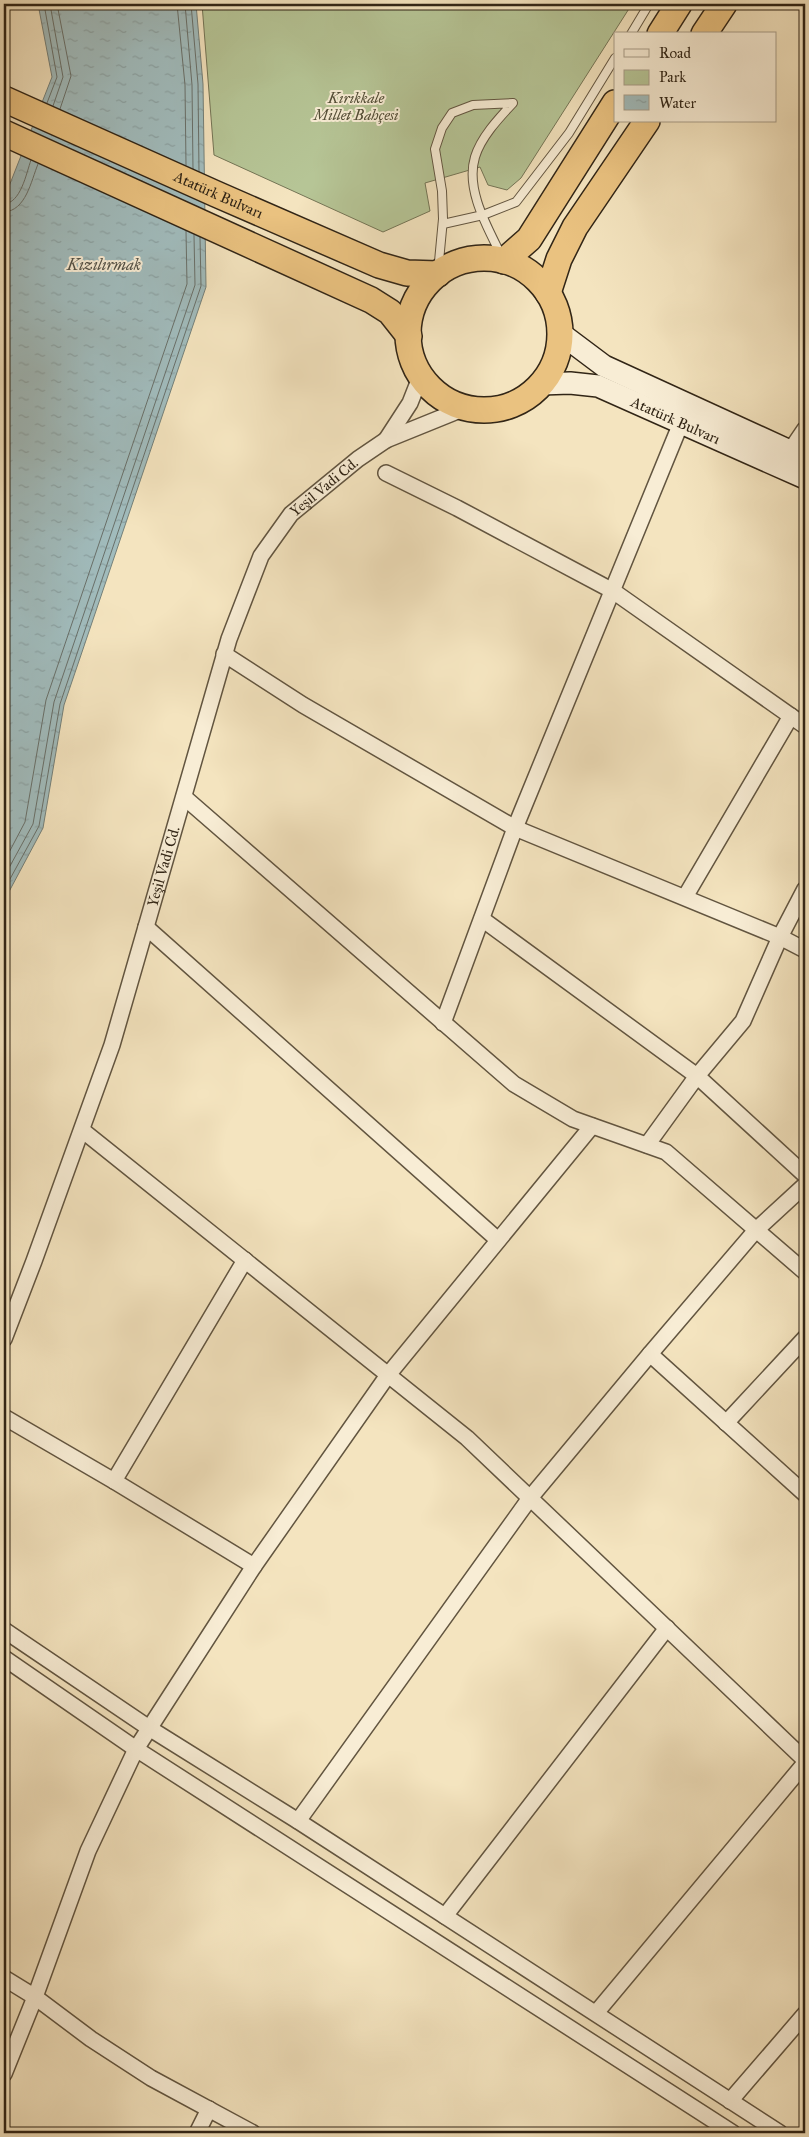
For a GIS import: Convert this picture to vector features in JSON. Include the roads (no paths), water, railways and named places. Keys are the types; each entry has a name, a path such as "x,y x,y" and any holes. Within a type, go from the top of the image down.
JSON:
{"highway":[{"path":"661,32 679,4"},
{"path":"705,32 724,4"},
{"name":"Atatürk Bulvarı","path":"4,99 379,265 407,273 438,274"},
{"path":"504,261 528,238 614,105"},
{"path":"548,293 559,259 575,227 646,122"},
{"path":"4,133 371,300 390,312 409,336"},
{"path":"476,259 504,261 529,273 548,293 555,306 560,333 555,360 541,384 519,402 492,410 465,408 440,396 420,375 412,356 409,336 413,308 419,295 438,274 462,261 476,259"}],"main road":[{"name":"Atatürk Bulvarı","path":"560,333 604,366 798,454"},
{"name":"Atatürk Bulvarı","path":"541,384 570,383 598,386 805,478"}],"street":[{"path":"386,440 410,403 420,375"},
{"path":"386,440 465,408"},
{"path":"443,1023 515,828 681,423"},
{"path":"798,454 805,429"},
{"name":"Yeşil Vadi Cd.","path":"4,1339 112,1045 224,654 261,556 291,514 358,459 386,440"},
{"path":"386,473 457,508 613,591 805,726"},
{"path":"224,654 303,705 515,828 780,936 805,950"},
{"path":"685,897 791,716"},
{"path":"184,797 514,1084 572,1119 666,1152 805,1272"},
{"path":"647,1145 697,1076 743,1021 780,936 805,889"},
{"path":"482,919 697,1076 805,1175"},
{"path":"146,927 498,1240"},
{"path":"4,2074 35,1997 88,1852 136,1749 149,1728 254,1566 388,1374 592,1126"},
{"path":"82,1130 467,1438 805,1762 596,2014"},
{"path":"298,1820 530,1498 756,1230 805,1185"},
{"path":"114,1481 245,1260"},
{"path":"726,1423 805,1338"},
{"path":"650,1354 805,1494"},
{"path":"4,1417 254,1566"},
{"path":"445,1916 667,1628"},
{"path":"4,1630 149,1728 298,1820 780,2133"},
{"path":"4,1658 136,1749 733,2133"},
{"path":"4,1978 35,1997 90,2039 151,2078 253,2133"},
{"path":"730,2101 805,2014"},
{"path":"197,2133 209,2109"}],"lane":[{"path":"632,32 649,4"},
{"path":"443,224 483,214 516,202 569,132 614,60"},
{"path":"438,274 443,224 442,191 436,148 442,128 452,113 473,105 514,103 499,118 475,157 472,183 483,214 504,261"}],"water":[{"name":"Kızılırmak","path":"38,4 196,4 203,84 206,287 64,705 43,828 4,901 4,199 52,77"}],"park label":[{"name":"Kırıkkale Millet Bahçesi","path":"356,106"}]}
